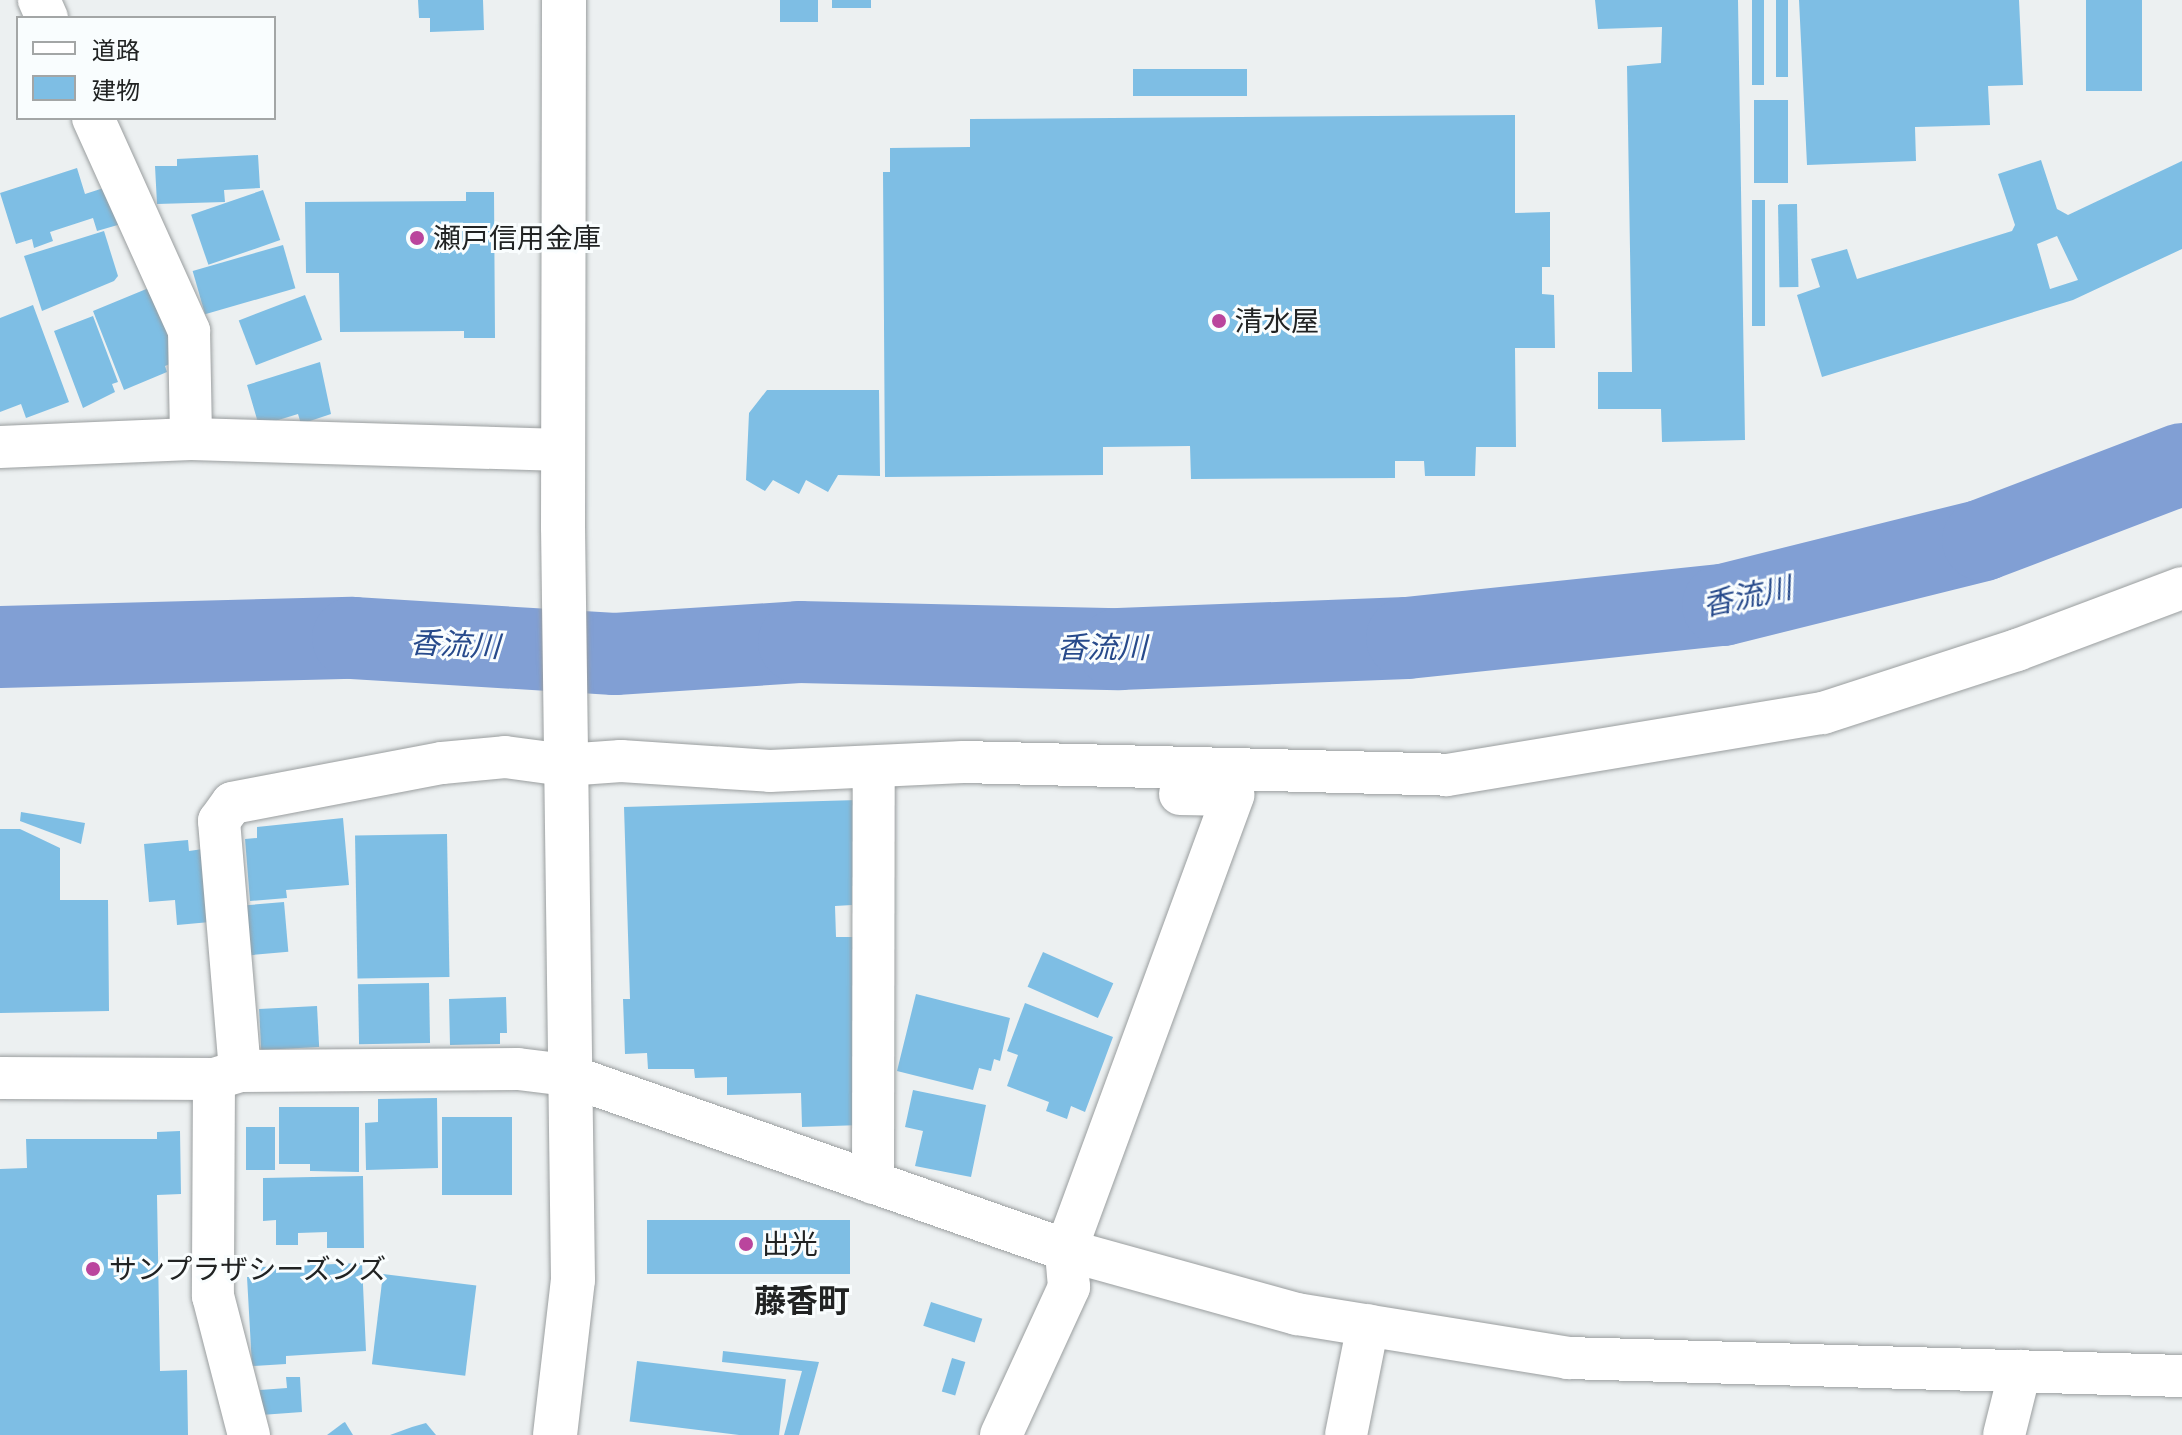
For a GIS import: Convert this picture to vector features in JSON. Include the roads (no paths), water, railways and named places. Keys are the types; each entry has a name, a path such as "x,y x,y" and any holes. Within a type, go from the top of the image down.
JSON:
{"street":[{"path":"555,1435 573,1280 567,1075 563,527 564,0"},
{"path":"94,120 189,331 191,439"},
{"path":"0,447 191,439 563,450"},
{"path":"249,1435 213,1296 227,1075 219,821 232,803 442,763 565,752 621,761 770,771 963,762 1447,775 1823,713 2017,650 2182,588"},
{"path":"963,762 969,791 1233,795 1066,1250 1069,1287 1001,1435"},
{"path":"873,1183 874,768"},
{"path":"0,1078 518,1069 567,1075 1066,1250 1297,1314 1568,1358 2182,1376"},
{"path":"1346,1435 1368,1325"},
{"path":"2004,1435 2020,1371"}],"waterway":[{"name":"香流川","path":"0,647 353,638 615,654 799,642 1119,649 1407,638 1723,605 1983,540 2182,464"}],"place":[{"name":"瀬戸信用金庫","path":"417,238"},
{"name":"清水屋","path":"1219,321"},
{"name":"出光","path":"746,1244"},
{"name":"サンプラザシーズンズ","path":"93,1269"}],"district":[{"name":"藤香町","path":"802,1300"}]}
